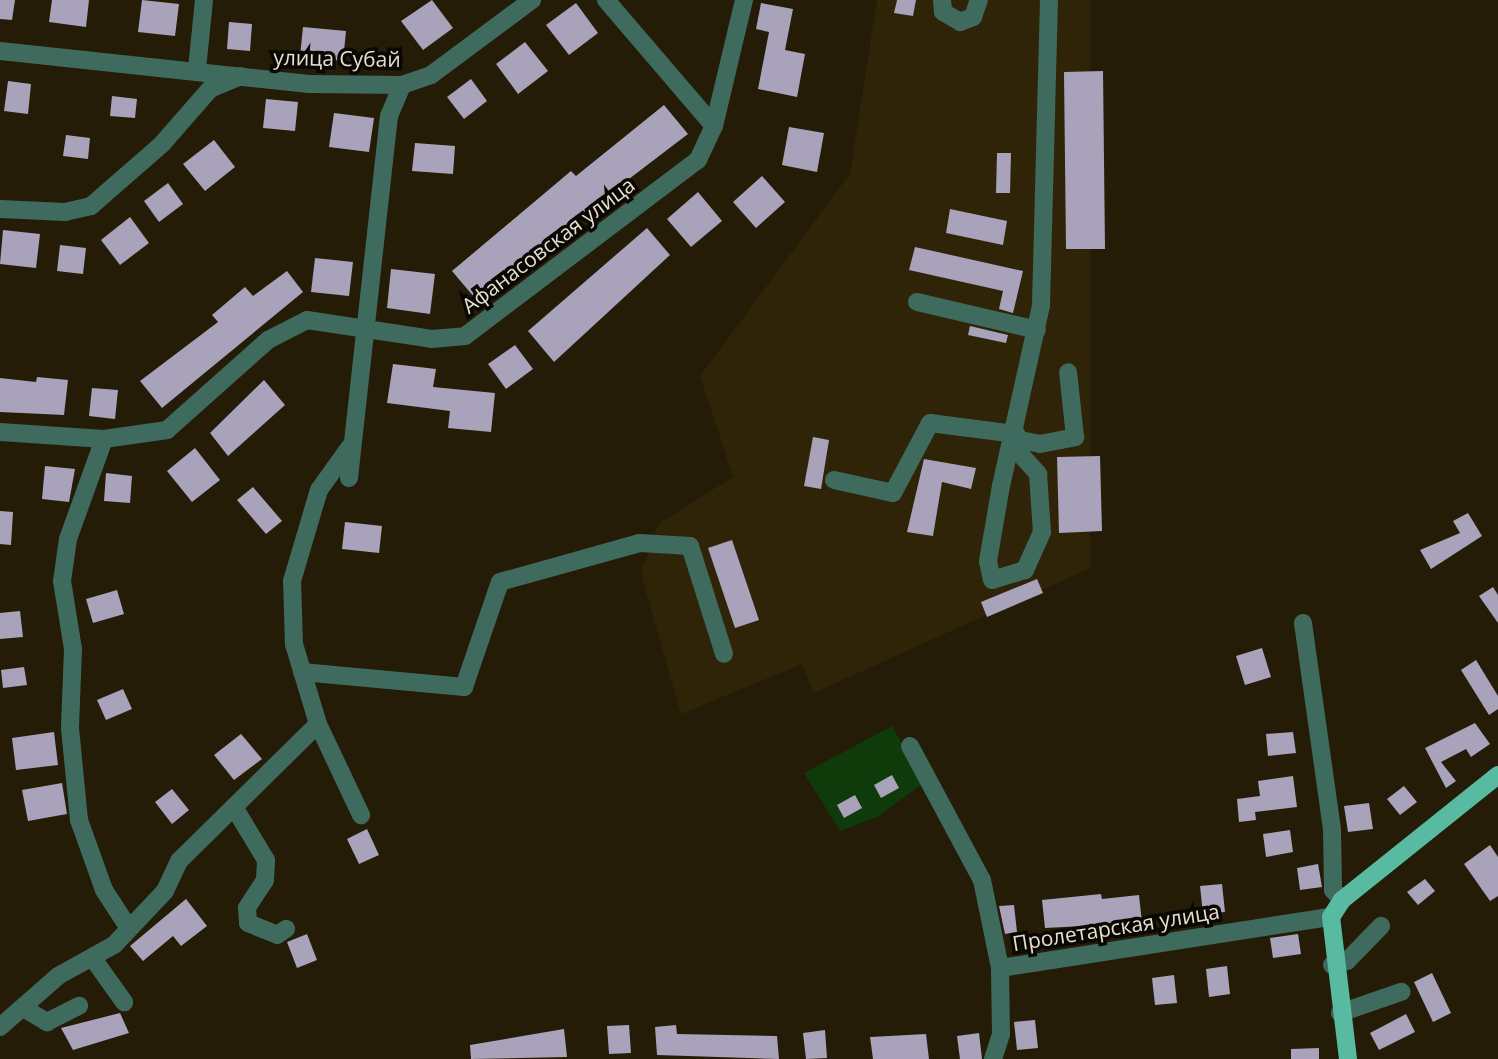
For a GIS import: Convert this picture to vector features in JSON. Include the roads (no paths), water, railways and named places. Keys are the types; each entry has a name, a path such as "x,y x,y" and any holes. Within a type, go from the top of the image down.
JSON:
{"main road":[{"path":"1348,1059 1332,965 1331,916 1342,900 1498,775"}],"street":[{"path":"197,69 204,0"},
{"name":"улица Субай","path":"0,51 197,69 240,76 402,85 431,75 532,0"},
{"path":"606,0 714,126"},
{"name":"Афанасовская улица","path":"0,432 104,439 167,430 268,340 307,320 369,327 432,339 465,336 698,160 714,126 744,0"},
{"path":"942,0 943,12 960,22 973,16 978,0"},
{"path":"1015,440 1038,474 1042,532 1025,570 992,580 988,561 1037,330 1049,0"},
{"name":"улица Субай","path":"0,209 56,212 91,206 162,144 210,89 240,76"},
{"path":"361,814 318,724 302,671 292,581 319,490 349,448 360,415 389,116 402,85"},
{"path":"917,302 1037,330"},
{"path":"834,480 893,493 930,423 1040,444 1075,437 1068,372"},
{"path":"104,439 68,539 62,581 73,649 73,787 90,855 128,927"},
{"path":"349,448 349,478"},
{"path":"302,671 464,687 500,582 640,543 690,546 724,654"},
{"path":"1303,623 1332,830 1333,890 1342,900"},
{"path":"0,1027 25,1009 58,976 94,960 128,927 233,807 318,724"},
{"path":"910,746 982,880 1000,968"},
{"path":"233,807 266,860 265,880 247,908 248,923 277,935 286,929"},
{"name":"Пролетарская улица","path":"993,1059 1001,1034 1000,968 1331,916"},
{"path":"1332,965 1347,961 1381,926"},
{"path":"94,960 124,1002"},
{"path":"1340,1013 1401,992"},
{"path":"25,1009 47,1021 79,1006"}]}
